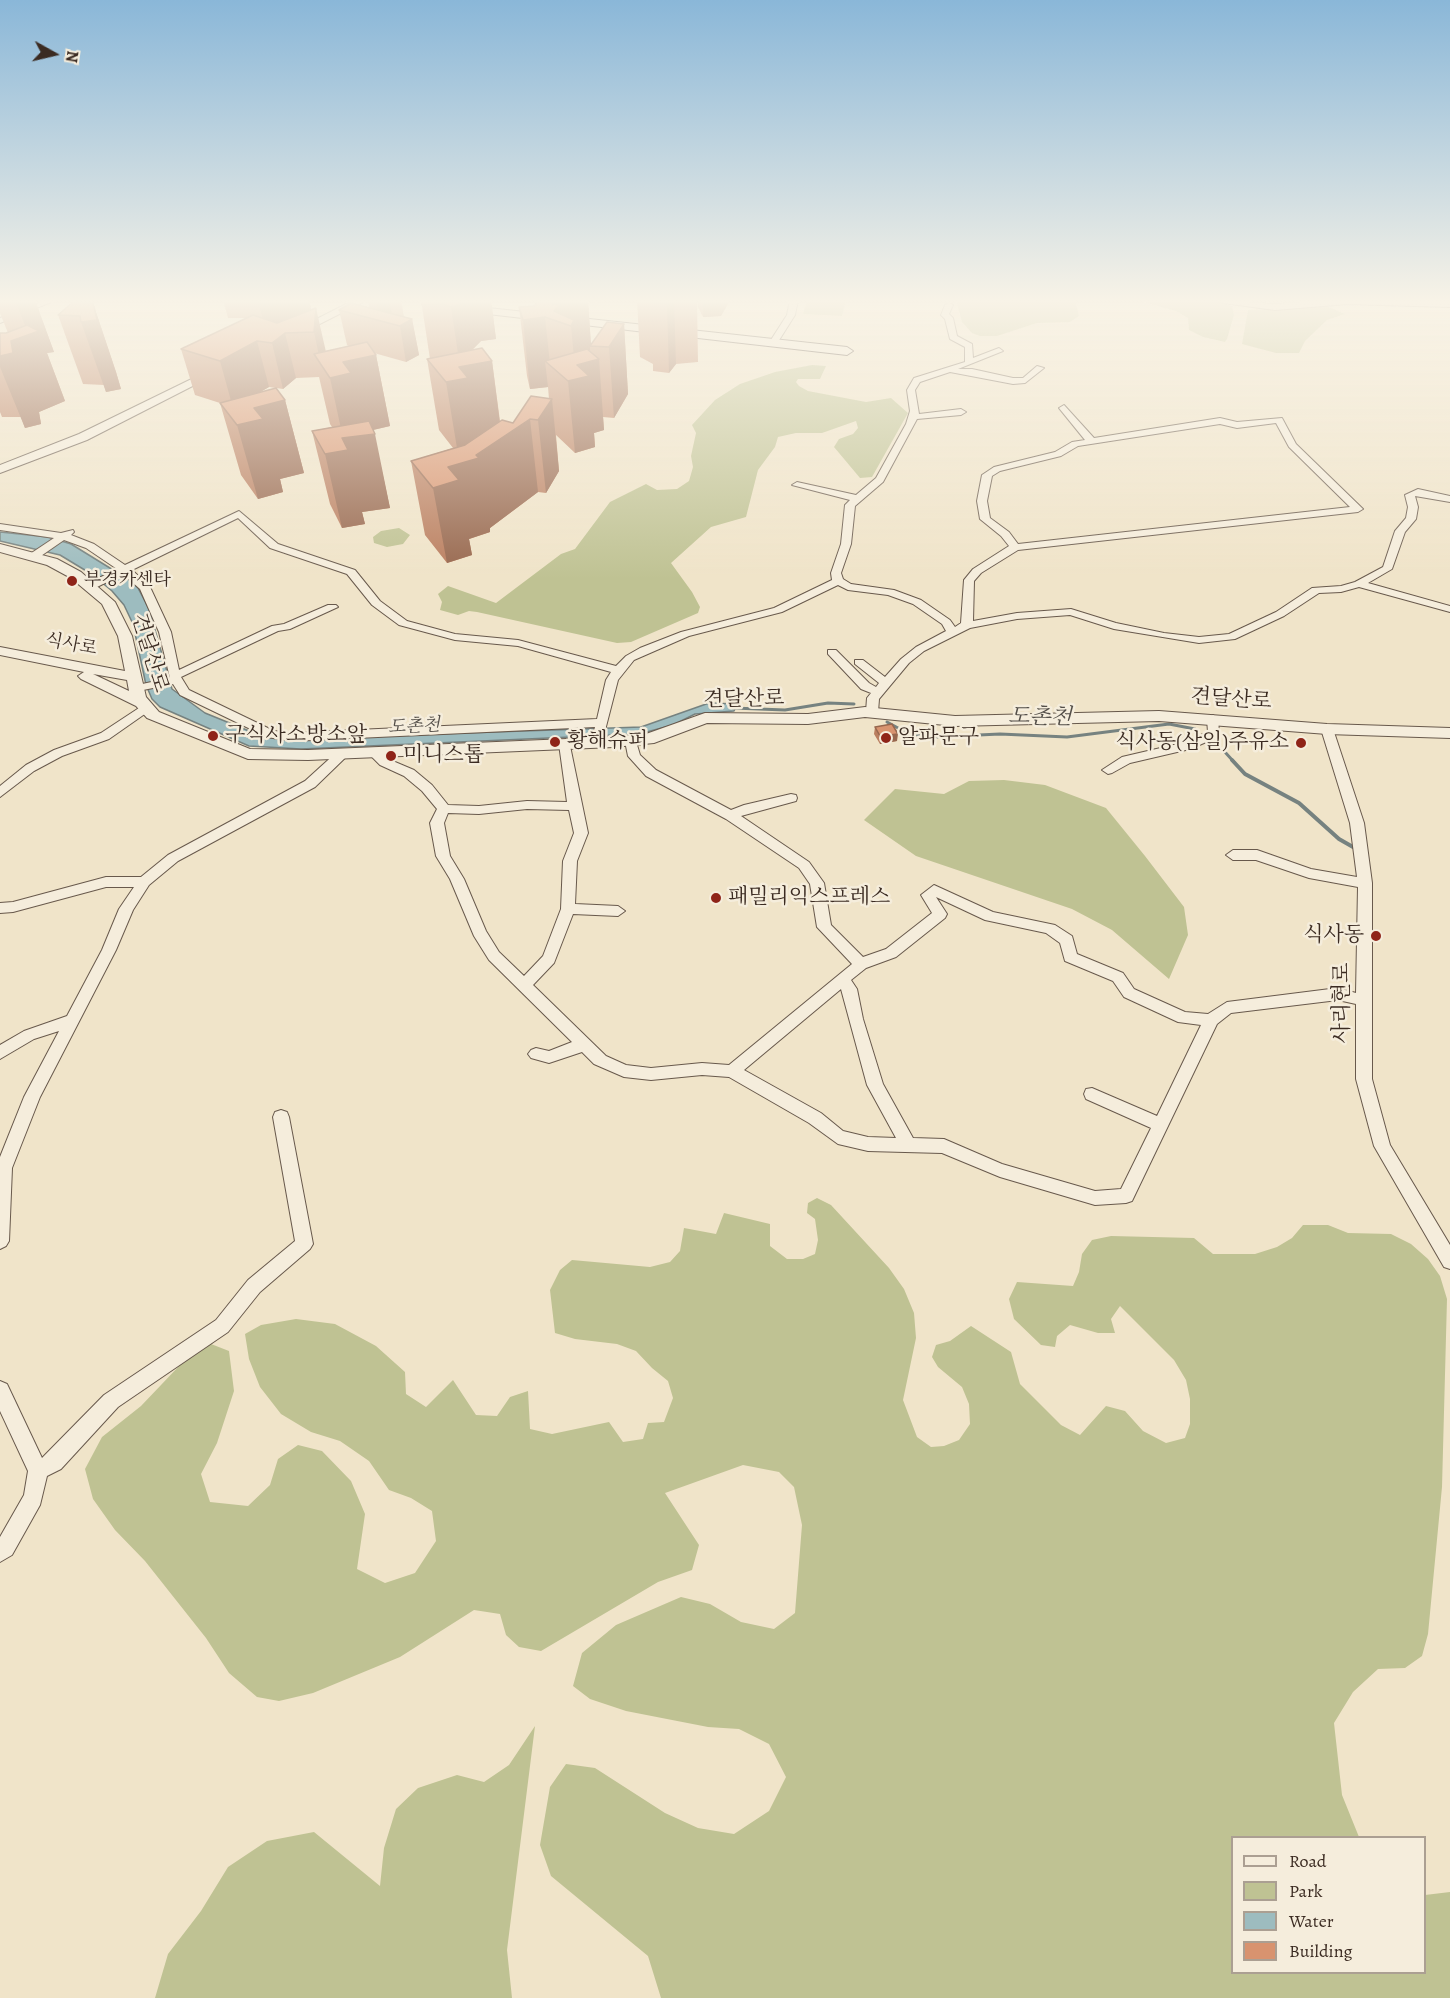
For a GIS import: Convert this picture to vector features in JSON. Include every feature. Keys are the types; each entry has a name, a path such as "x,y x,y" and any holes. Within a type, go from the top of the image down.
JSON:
{"street":[{"path":"0,469 83,437 172,393"},
{"path":"912,393 915,411 913,417 880,480 850,505 846,544 836,573 838,581 848,587 904,595 946,622 952,632"},
{"path":"1064,408 1091,441"},
{"path":"913,417 961,412"},
{"path":"967,625 969,580 977,571 1015,547 1358,509 1292,445 1279,420 1237,425 1220,421 1148,438 1075,444 1058,454 997,469 987,476 982,501 985,519 1005,534 1015,547"},
{"path":"798,485 857,498"},
{"path":"872,712 873,699 920,649 967,625 1017,616 1071,612 1124,628 1164,636 1210,639 1231,637 1280,614 1316,590 1359,584 1387,568 1394,554 1400,531 1411,519 1413,507 1410,495 1418,492 1450,499"},
{"path":"93,585 238,514 274,546 351,572 376,603 403,623 455,637 518,643 577,657 618,670"},
{"path":"0,527 66,534 90,546 145,587 165,632 174,678 184,692 271,734 291,737 602,725"},
{"path":"36,555 66,534"},
{"name":"견달산로","path":"0,548 36,555 52,561 93,585 108,602 119,621 139,693 153,715 248,754 374,753 631,741 657,737 712,717 796,719 872,712 955,721 1159,716 1327,729 1450,733"},
{"path":"598,742 618,670 630,658 662,642 760,617 838,581"},
{"path":"1359,584 1450,609"},
{"path":"0,793 30,768 58,753 105,736 139,693 276,628 286,627 332,607"},
{"name":"식사로","path":"0,651 54,662 139,693"},
{"path":"832,652 865,686 882,688"},
{"path":"54,662 60,668 110,686 139,693"},
{"path":"859,662 882,688"},
{"path":"1108,770 1126,760 1186,746 1214,734 1213,719"},
{"name":"사리현로","path":"1327,729 1357,823 1365,883 1364,1079 1382,1146 1450,1261"},
{"path":"631,741 634,756 651,773 731,816 804,866 817,883 824,927 861,964"},
{"path":"524,985 549,960 568,909 570,861 581,833 574,806 565,744"},
{"path":"374,753 384,762 409,773 427,788 444,809 479,810 527,805 574,806"},
{"path":"0,1241 4,1168 32,1097 109,950 126,909 144,882 173,858 310,784 342,754"},
{"path":"731,816 744,809 791,798"},
{"path":"444,809 437,823 443,856 458,879 479,932 494,956 600,1060 624,1071 651,1074 702,1069 732,1071 815,1118 838,1137 868,1144 944,1146 1000,1170 1095,1198 1126,1196 1211,1020 1227,1008 1338,994 1363,1000"},
{"path":"1233,855 1257,855 1309,873 1365,883"},
{"path":"0,908 13,907 106,882 144,882"},
{"path":"732,1071 841,979 861,964 891,953 940,914 928,895 934,890 990,916 1050,929 1067,940 1070,957 1118,977 1129,993 1183,1018 1211,1020"},
{"path":"568,909 618,911"},
{"path":"841,979 850,989 855,1019 875,1085 908,1145"},
{"path":"0,1053 29,1035 72,1020"},
{"path":"536,1054 549,1057 585,1044"},
{"path":"1092,1094 1161,1125"},
{"path":"39,1470 54,1462 111,1401 222,1326 254,1286 304,1244 280,1117"},
{"path":"0,1390 39,1470 33,1498 5,1548 0,1552"}],"green space":[{"path":"726,393 820,393 866,402 891,398 908,413 872,477 860,478 834,447 839,439 853,434 858,428 856,421 822,433 796,433 778,437 775,447 758,470 746,517 711,527 671,563 692,592 700,607 698,613 631,642 617,643 477,612 469,611 458,615 440,610 442,602 438,594 448,586 496,603 561,554 575,549 610,502 646,484 657,490 677,489 689,481 693,467 691,456 696,433 692,425 715,400"},
{"path":"399,528 410,535 403,544 387,547 374,543 373,537 381,531"},
{"path":"1004,780 1045,785 1106,808 1184,907 1188,935 1169,979 1112,930 1072,909 916,856 864,820 895,789 944,794 969,781"},
{"path":"817,1198 831,1205 889,1268 904,1289 914,1313 916,1338 903,1400 917,1437 931,1447 944,1446 959,1440 970,1424 969,1404 962,1387 938,1367 932,1357 936,1345 950,1341 971,1326 1011,1352 1020,1384 1061,1425 1080,1435 1106,1406 1125,1411 1143,1431 1166,1443 1185,1438 1190,1424 1190,1399 1186,1380 1174,1360 1120,1306 1111,1319 1115,1333 1098,1333 1070,1325 1057,1336 1055,1347 1041,1345 1014,1319 1009,1299 1017,1282 1073,1286 1079,1272 1082,1254 1092,1240 1111,1236 1194,1238 1213,1254 1255,1254 1277,1247 1292,1238 1303,1225 1328,1225 1348,1233 1391,1234 1411,1244 1428,1259 1440,1276 1447,1299 1442,1487 1428,1634 1422,1656 1405,1668 1378,1669 1353,1692 1334,1723 1342,1795 1359,1836 1231,1836 1231,1974 1426,1974 1426,1895 1450,1892 1450,1998 661,1998 648,1956 551,1876 540,1845 550,1787 566,1764 595,1768 665,1813 698,1828 734,1834 769,1811 786,1777 769,1744 739,1729 708,1727 626,1711 590,1699 573,1686 582,1653 616,1625 681,1597 710,1604 741,1622 774,1629 795,1613 802,1525 794,1487 779,1472 743,1465 665,1493 699,1545 692,1570 658,1582 541,1651 519,1647 506,1635 500,1614 474,1610 400,1657 313,1693 279,1701 257,1697 229,1673 206,1638 145,1561 115,1530 93,1499 85,1469 102,1437 141,1406 181,1364 211,1344 229,1351 234,1391 217,1443 201,1474 210,1502 248,1506 270,1485 278,1459 298,1445 322,1451 351,1481 365,1514 357,1569 385,1583 415,1573 436,1541 432,1511 411,1498 389,1490 369,1461 340,1441 311,1432 281,1414 260,1387 249,1359 245,1334 261,1325 296,1319 335,1324 376,1346 405,1372 406,1394 426,1407 453,1380 476,1415 497,1416 510,1397 528,1391 530,1429 552,1434 609,1422 623,1442 643,1439 648,1423 664,1422 673,1398 668,1381 636,1351 617,1344 575,1339 555,1333 550,1290 560,1270 572,1260 650,1267 670,1262 680,1251 684,1228 716,1234 724,1213 770,1224 770,1246 787,1259 803,1259 815,1254 818,1240 815,1219 807,1213 808,1203"},
{"path":"535,1726 507,1950 512,1998 155,1998 168,1954 201,1911 228,1867 267,1841 314,1832 380,1886 384,1848 396,1809 418,1788 457,1775 484,1782 509,1765"}],"water":[{"path":"0,532 48,537 71,544 131,581 138,588 149,609 172,689 205,713 264,737 290,739 641,727 709,703 737,704 734,711 695,714 673,725 639,734 301,749 249,746 160,707 152,699 146,685 133,624 124,605 112,591 93,575 60,555 0,541"}],"building":[{"path":"256,393 280,393 285,400 254,408 263,419 237,425 220,403"},
{"path":"531,396 552,399 538,420 530,419 476,455 479,458 448,467 459,480 433,488 411,461 465,445 502,420 513,423"},
{"path":"369,421 375,434 342,438 348,450 325,454 312,431"},
{"path":"892,724 898,734 880,736 875,727"}],"waterway":[{"name":"도촌천","path":"733,708 785,710 828,703 854,704"},
{"name":"도촌천","path":"887,722 909,734 936,737 1000,734 1067,737 1169,724 1195,729"},
{"name":"도촌천","path":"1224,751 1234,762"},
{"name":"도촌천","path":"1232,760 1245,774 1299,803 1339,839 1353,847"}],"place":[{"name":"부경카센타","path":"72,581"},
{"name":"구식사소방소앞","path":"213,736"},
{"name":"알파문구","path":"886,738"},
{"name":"황해슈퍼","path":"555,742"},
{"name":"식사동(삼일)주유소","path":"1301,743"},
{"name":"미니스톱","path":"391,756"},
{"name":"패밀리익스프레스","path":"716,898"},
{"name":"식사동","path":"1376,936"}]}
